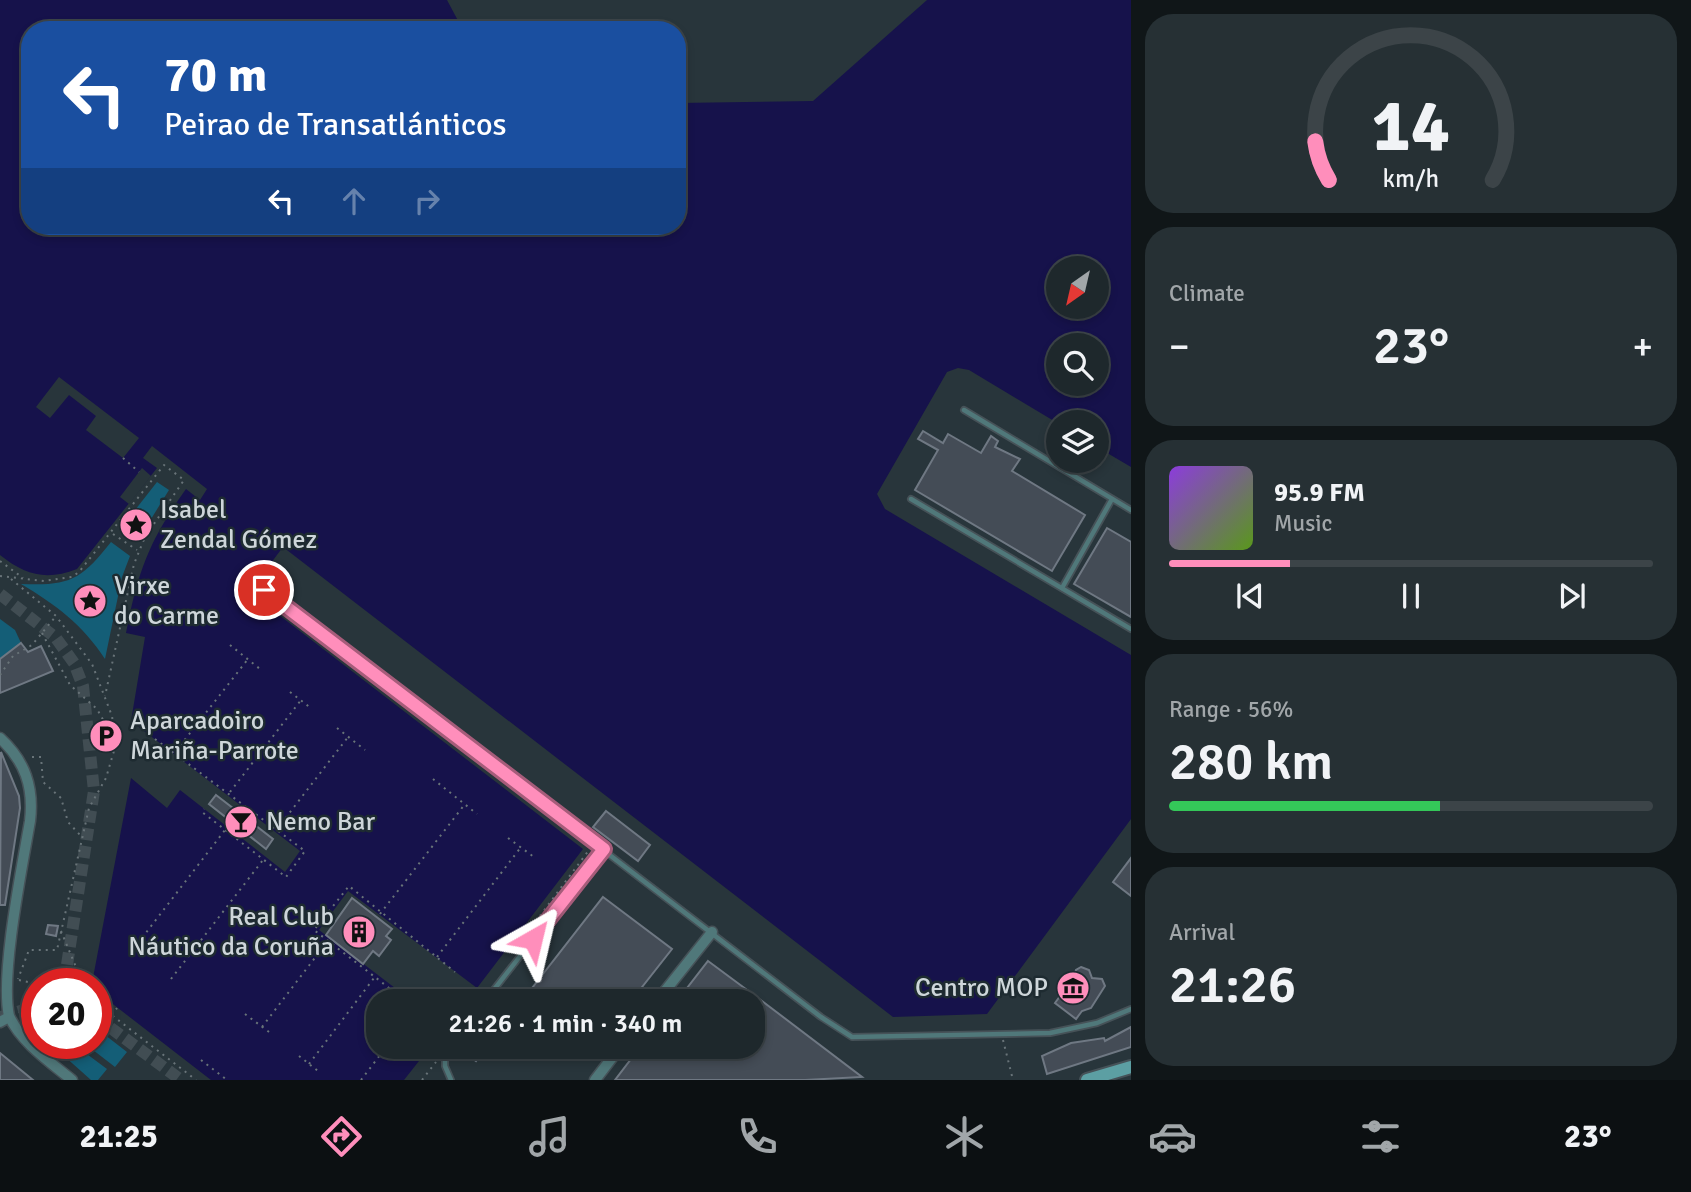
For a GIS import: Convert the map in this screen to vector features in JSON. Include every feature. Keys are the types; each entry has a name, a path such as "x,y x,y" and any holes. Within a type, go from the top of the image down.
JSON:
{"main road":[{"path":"1087,1080 1131,1067"}],"street":[{"path":"0,738 23,766 32,798 3,961 5,1019 72,1080"},
{"path":"667,989 712,932"},
{"path":"594,1080 611,1059"}],"lane":[{"path":"964,410 1131,510"},
{"path":"911,499 1131,629"},
{"path":"1062,588 1112,499"},
{"path":"264,590 821,1017 852,1037 1050,1032 1097,1023 1131,1009"},
{"path":"494,989 604,849"},
{"path":"444,1059 451,1080"}],"path":[{"path":"123,458 139,472"},
{"path":"11,579 44,581 72,577 88,563 164,465 184,480 145,537 139,551 122,607 105,697"},
{"path":"112,533 139,551"},
{"path":"0,561 23,579"},
{"path":"0,571 56,616 92,664 113,716 116,744 106,778 89,808 57,950 32,948 21,968"},
{"path":"0,675 13,656 32,645 56,616"},
{"path":"41,633 70,685 97,709 116,744"},
{"path":"230,645 260,669"},
{"path":"176,752 248,659"},
{"path":"290,692 312,709"},
{"path":"229,793 301,700"},
{"path":"337,727 365,750"},
{"path":"277,830 348,737"},
{"path":"155,739 176,752 305,851 286,877 202,812 204,809"},
{"path":"32,757 41,757 43,782 64,804 73,830 82,837"},
{"path":"433,779 477,814"},
{"path":"381,913 465,804"},
{"path":"142,953 135,947 225,829"},
{"path":"508,838 534,857"},
{"path":"514,950 595,842"},
{"path":"438,956 521,848"},
{"path":"171,979 263,859"},
{"path":"390,989 314,930 349,886 456,972"},
{"path":"61,930 76,968"},
{"path":"262,1027 328,941"},
{"path":"309,1064 375,977"},
{"path":"117,1008 112,1016 196,1080"},
{"path":"5,1019 21,1012"},
{"path":"245,1014 274,1035"},
{"path":"1001,1033 1013,1080"},
{"path":"299,1056 318,1071"},
{"path":"361,1080 377,1059"},
{"path":"422,1080 438,1059"},
{"path":"201,1060 227,1080"}],"shaded area":[{"path":"0,0 447,0 458,21 21,21 21,235 686,235 686,103 813,101 927,0 1131,0 1131,467 1109,454 1109,410 1046,410 1046,416 969,370 958,368 947,372 877,494 885,509 1131,655 1131,819 987,1014 893,1017 283,547 249,592 583,849 477,988 348,891 319,930 396,989 366,989 366,1059 421,1059 404,1080 211,1080 112,1003 112,968 95,968 131,778 167,808 180,790 285,872 300,851 131,721 145,637 126,633 135,592 154,541 186,489 200,500 207,489 152,446 143,458 157,468 77,569 55,575 27,571 0,555"},
{"path":"157,482 169,490 138,540 121,528"},
{"path":"111,542 130,556 122,577 105,659 68,616 21,584 52,584 73,578 91,565","holes":["89,591 99,595 101,601 90,613 83,610 79,600"]},
{"path":"90,591 98,594 101,602 98,610 90,613 82,610 79,602 82,594"},
{"path":"0,619 15,630 21,643 0,659"},
{"path":"112,1040 127,1052 115,1067 105,1059 112,1059"},
{"path":"67,1059 94,1059 107,1069 98,1080 91,1080"}],"pier":[{"path":"59,377 139,438 123,458 86,430 96,416 69,395 50,418 36,407"},
{"path":"142,468 151,476 129,504 120,497"}],"building":[{"path":"923,431 943,443 948,434 981,453 991,436 998,441 995,447 1020,459 1012,471 1085,515 1052,571 915,490 938,450 918,439"},
{"path":"1107,528 1131,542 1131,617 1074,584"},
{"path":"21,643 28,652 41,646 53,671 0,693 0,659"},
{"path":"1,752 19,796 20,808 5,905 0,905"},
{"path":"216,795 273,839 266,849 209,804"},
{"path":"606,811 650,845 638,861 593,827"},
{"path":"1131,858 1131,896 1113,882"},
{"path":"603,897 672,949 640,989 531,989"},
{"name":"Real Club Náutico da Coruña","path":"352,898 392,929 386,936 391,940 379,956 373,951 363,964 326,935"},
{"path":"48,925 58,926 56,936 46,934"},
{"path":"708,961 746,989 686,989"},
{"path":"1081,967 1089,970 1092,978 1102,979 1105,986 1091,1008 1082,1011 1076,1019 1055,1003 1076,970"},
{"path":"765,1003 862,1077 805,1080 615,1080 631,1059 765,1059"},
{"path":"1131,1027 1131,1047 1047,1074 1042,1056 1071,1043 1104,1038 1105,1041"},
{"path":"0,1053 33,1080 0,1080"}],"tunnel":[{"path":"0,594 56,638 74,663 83,686 94,791 66,968"},
{"path":"1,1017 21,1011"},
{"path":"112,1029 181,1080"}],"place":[{"name":"Isabel Zendal Gómez","path":"136,525"},
{"name":"Virxe do Carme","path":"90,601"},
{"name":"Aparcadoiro Mariña-Parrote","path":"106,736"},
{"name":"Nemo Bar","path":"241,822"},
{"name":"Real Club Náutico da Coruña","path":"359,932"},
{"name":"Centro MOP","path":"1073,988"}],"route":[{"path":"264,590 604,849 533,939"}]}
